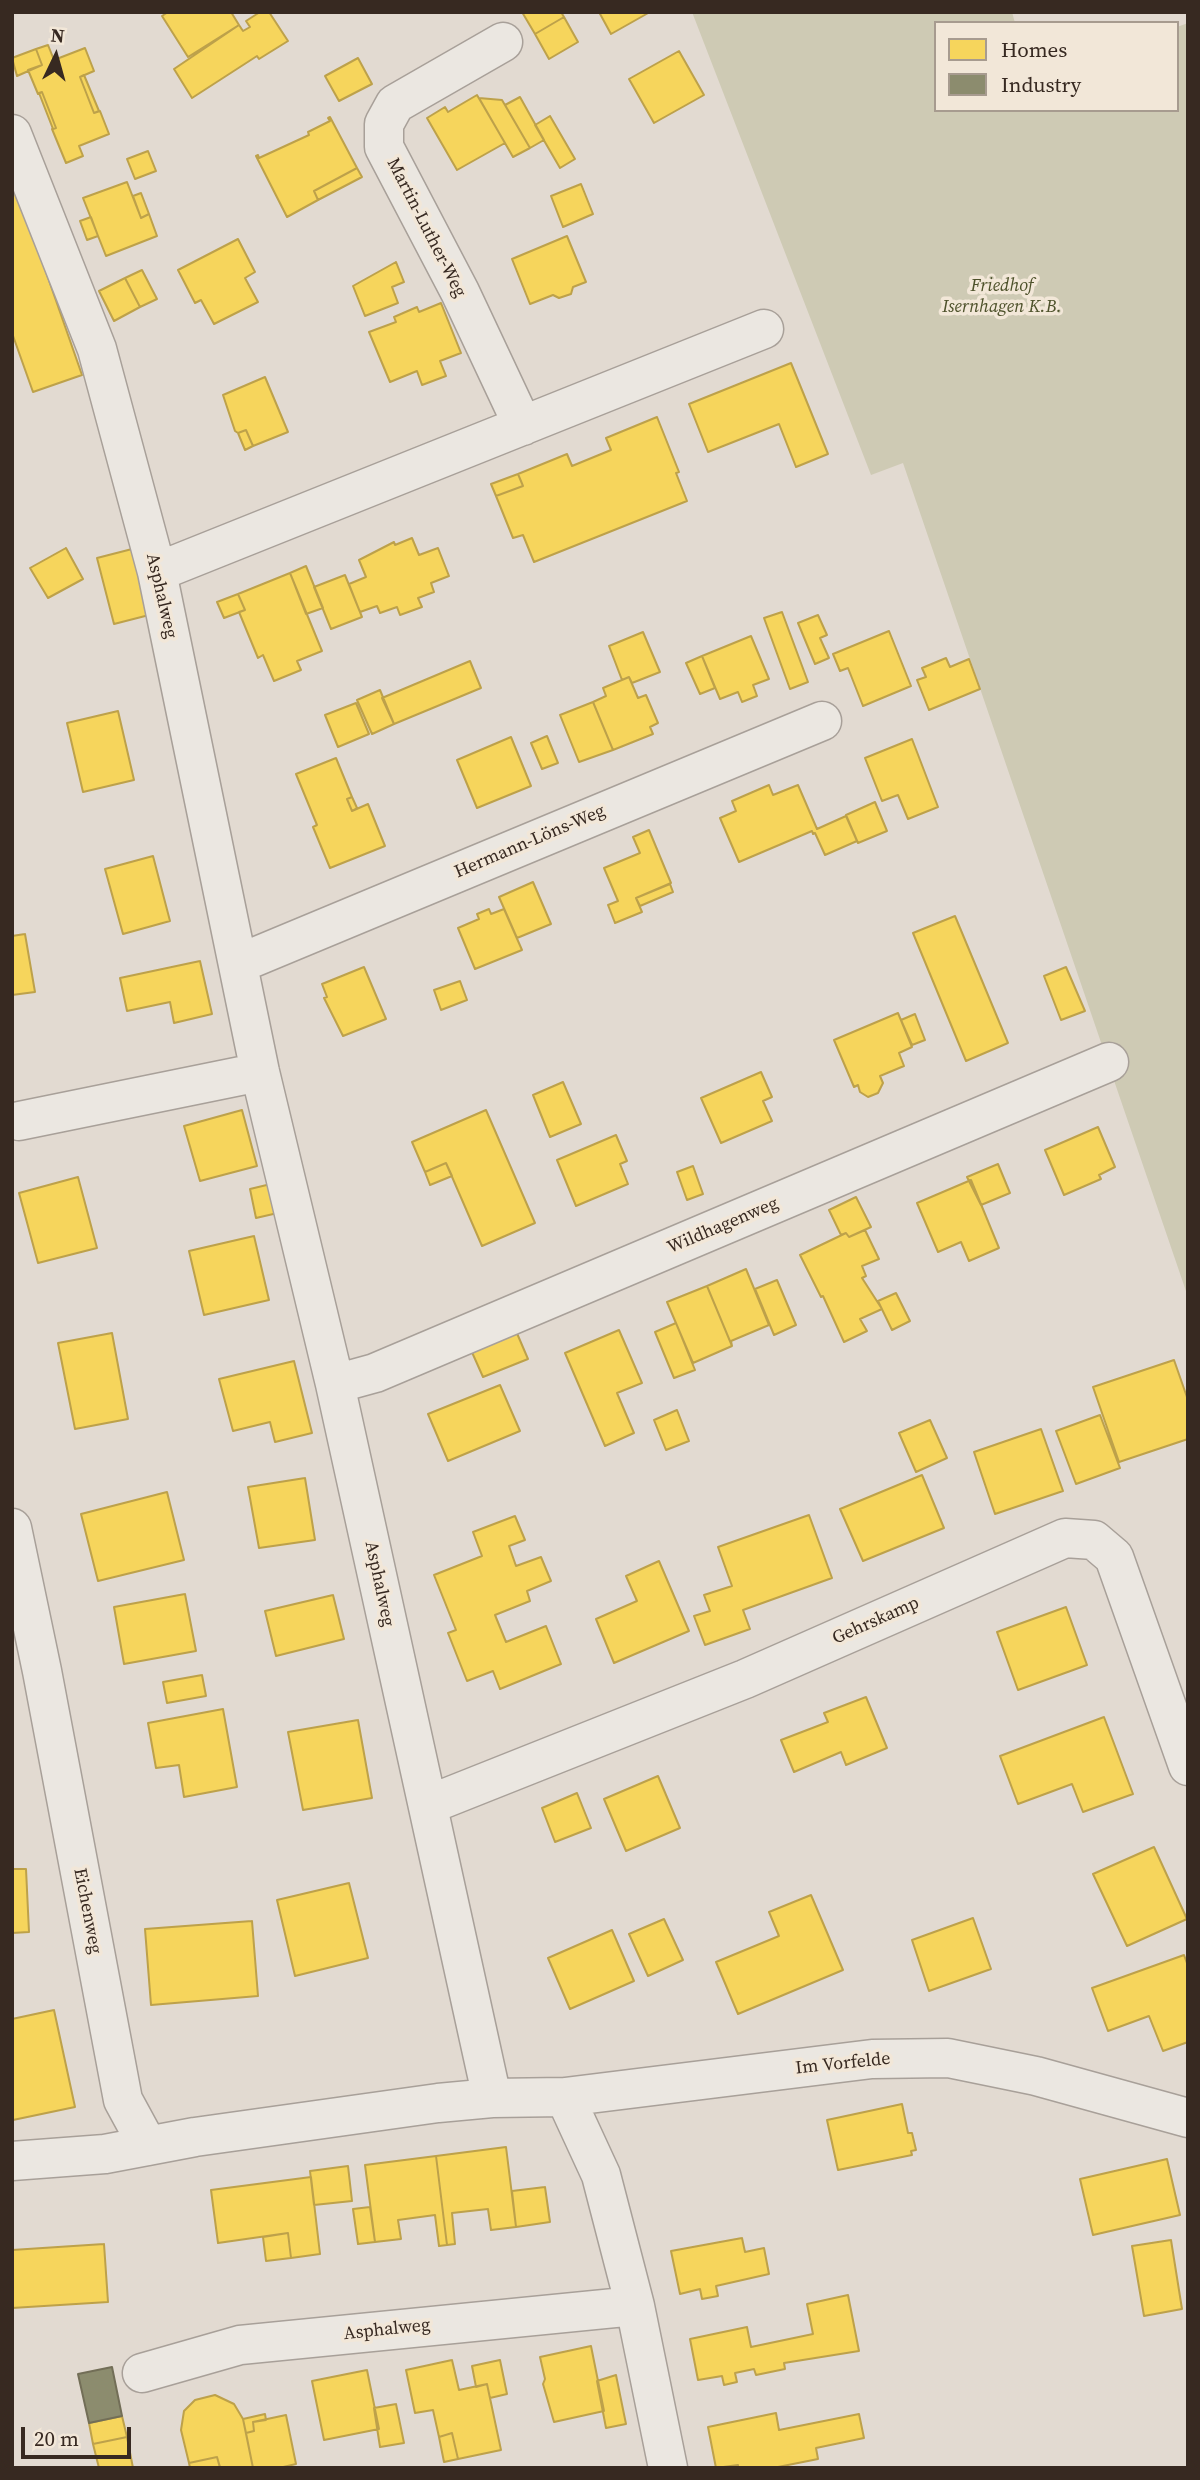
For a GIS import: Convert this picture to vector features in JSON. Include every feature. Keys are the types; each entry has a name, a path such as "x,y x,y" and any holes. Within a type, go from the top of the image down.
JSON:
{"street":[{"name":"Martin-Luther-Weg","path":"503,42 395,104 384,124 384,147 460,292 523,426"},
{"name":"Asphalweg","path":"12,134 97,349 157,572 260,1072 335,1384 492,2098"},
{"path":"157,572 764,329"},
{"name":"Hermann-Löns-Weg","path":"238,964 822,721"},
{"name":"Wildhagenweg","path":"335,1384 375,1373 1109,1062"},
{"path":"19,1121 260,1072"},
{"name":"Eichenweg","path":"12,1528 27,1674 123,2101 148,2146"},
{"name":"Gehrskamp","path":"428,1805 745,1679 1065,1538 1094,1539 1114,1557 1188,1766"},
{"name":"Im Vorfelde","path":"492,2098 565,2097 872,2059 948,2059 1036,2076 1188,2118"},
{"path":"565,2097 601,2175 635,2306 668,2468"},
{"path":"12,2161 105,2154 195,2137 492,2098"},
{"name":"Asphalweg","path":"142,2373 240,2345 635,2306"}],"green space":[{"name":"Friedhof Isernhagen K.B.","path":"692,12 1012,12 1014,21 934,21 934,112 1179,112 1179,26 1188,23 1188,1297 903,463 871,475"}],"building: Homes":[{"path":"168,12 231,12 239,25 188,57 162,16"},
{"path":"260,12 269,12 288,41 259,59 257,56 192,98 174,69 239,25 243,31 250,27 246,21"},
{"path":"522,12 561,12 564,17 535,34"},
{"path":"599,12 650,12 611,34"},
{"path":"564,17 578,42 549,59 535,34"},
{"path":"48,45 54,60 85,48 94,71 80,77 94,113 100,111 109,134 79,146 83,156 66,163 52,129 56,128 42,92 38,94 28,70 42,65 36,49"},
{"path":"36,49 42,65 17,76 12,58"},
{"path":"679,51 704,95 654,123 629,79"},
{"path":"358,58 372,84 339,101 325,76"},
{"path":"84,75 99,111 94,113 80,77"},
{"path":"42,92 56,128 53,129 39,93"},
{"path":"477,95 505,143 457,170 427,118 445,107 448,112"},
{"path":"520,97 544,140 530,148 505,105"},
{"path":"479,98 502,100 530,148 513,157"},
{"path":"550,116 575,159 560,168 535,125"},
{"path":"330,117 357,168 314,191 318,200 287,217 256,156 259,158 309,135 308,132 330,121"},
{"path":"148,151 156,171 135,179 127,159"},
{"path":"357,168 362,177 318,200 314,191"},
{"path":"127,182 141,218 149,214 157,236 106,256 83,198"},
{"path":"581,184 593,214 563,227 551,196"},
{"path":"16,186 82,375 33,392 12,333 12,187"},
{"path":"141,193 149,214 141,218 133,196"},
{"path":"91,217 98,236 87,240 80,221"},
{"path":"567,236 586,282 573,287 571,294 559,298 553,295 530,304 512,259"},
{"path":"238,239 255,272 245,278 258,302 214,324 201,300 195,303 178,270"},
{"path":"396,262 404,282 392,287 398,303 365,316 353,286"},
{"path":"142,270 157,299 140,307 125,278"},
{"path":"125,278 140,307 114,321 99,291"},
{"path":"441,303 461,353 440,361 446,376 422,385 417,371 390,382 369,332 396,322 394,317 417,307 419,312"},
{"path":"791,363 828,454 796,467 779,424 708,452 689,404"},
{"path":"265,377 288,432 253,446 246,430 238,433 235,431 223,395"},
{"path":"657,417 679,472 676,473 687,501 534,562 523,535 513,538 496,496 523,486 518,474 567,454 572,466 611,450 606,438"},
{"path":"246,430 253,446 245,450 238,433"},
{"path":"518,474 523,486 496,496 491,484"},
{"path":"412,538 419,555 438,548 449,576 431,583 434,592 418,598 422,607 400,615 397,607 380,613 377,606 360,612 349,584 366,577 359,560 394,542 395,545"},
{"path":"66,548 83,579 48,598 30,568"},
{"path":"136,548 153,614 114,624 97,558"},
{"path":"306,566 323,608 306,614 290,573"},
{"path":"290,573 322,651 297,661 301,670 274,681 263,655 258,658 239,612 245,610 238,594"},
{"path":"345,575 362,617 331,629 314,587"},
{"path":"238,594 245,610 224,618 217,602"},
{"path":"782,612 808,682 790,689 764,618"},
{"path":"818,615 827,635 820,638 829,658 815,664 798,623"},
{"path":"889,631 911,686 863,706 848,668 840,671 833,654"},
{"path":"643,632 660,672 632,683 629,677 622,680 609,646"},
{"path":"751,636 769,679 753,685 757,696 742,702 738,692 720,699 702,656"},
{"path":"702,656 715,688 700,694 686,663"},
{"path":"946,658 950,667 969,659 980,689 929,710 917,680 926,677 922,668"},
{"path":"470,661 481,688 394,724 382,698"},
{"path":"629,677 638,698 646,695 658,723 650,727 653,734 613,750 593,702 606,696 603,688"},
{"path":"380,690 394,724 372,734 357,700"},
{"path":"593,702 613,750 579,762 560,715"},
{"path":"356,703 369,734 338,747 325,715"},
{"path":"118,711 134,780 83,792 67,723"},
{"path":"547,736 558,763 542,769 531,743"},
{"path":"511,737 531,786 477,808 457,760"},
{"path":"912,739 938,807 908,819 898,795 882,801 865,758"},
{"path":"336,758 352,797 347,799 352,811 368,804 385,846 330,868 313,827 317,825 296,774"},
{"path":"769,785 773,795 798,785 817,829 846,816 857,841 825,855 812,831 739,862 720,818 736,811 732,801"},
{"path":"352,797 357,808 352,811 347,799"},
{"path":"875,802 887,831 858,843 846,815"},
{"path":"649,830 671,883 636,898 642,912 615,923 608,905 618,901 604,868 640,853 633,837"},
{"path":"153,856 170,921 123,934 105,869"},
{"path":"533,882 551,924 517,938 499,897"},
{"path":"670,884 673,892 640,906 636,898"},
{"path":"489,909 491,914 504,909 522,950 475,969 458,928 479,919 477,914"},
{"path":"955,916 1008,1043 966,1061 913,933"},
{"path":"25,934 35,992 12,995 12,936"},
{"path":"200,961 212,1014 174,1023 170,1002 127,1011 120,978"},
{"path":"364,967 386,1019 343,1036 324,998 327,997 322,984"},
{"path":"1066,967 1085,1011 1061,1020 1044,976"},
{"path":"460,981 467,1000 441,1010 434,990"},
{"path":"898,1013 912,1047 899,1053 904,1066 880,1076 883,1083 878,1093 868,1097 860,1092 858,1085 854,1087 834,1040"},
{"path":"915,1014 925,1040 912,1045 901,1020"},
{"path":"761,1072 772,1097 763,1101 772,1121 721,1143 701,1098"},
{"path":"563,1082 581,1124 550,1137 533,1095"},
{"path":"242,1110 257,1166 200,1181 184,1126"},
{"path":"486,1110 535,1223 482,1246 446,1163 425,1172 412,1142"},
{"path":"1098,1127 1115,1167 1099,1175 1101,1179 1064,1195 1045,1150"},
{"path":"616,1135 627,1161 620,1164 628,1184 576,1206 557,1160"},
{"path":"446,1163 452,1176 430,1185 425,1172"},
{"path":"998,1164 1010,1193 981,1205 967,1177"},
{"path":"693,1166 703,1194 687,1200 677,1172"},
{"path":"78,1177 97,1248 38,1263 19,1193"},
{"path":"971,1180 999,1248 969,1261 961,1242 938,1252 917,1203"},
{"path":"275,1183 282,1212 256,1218 250,1189"},
{"path":"856,1197 871,1227 849,1237 846,1233 841,1235 829,1210"},
{"path":"865,1230 879,1259 862,1266 866,1276 862,1278 882,1309 860,1319 867,1331 844,1342 800,1255 846,1233 849,1237"},
{"path":"254,1236 269,1300 204,1315 189,1251"},
{"path":"746,1269 769,1325 731,1341 732,1346 707,1286"},
{"path":"777,1280 796,1325 774,1335 755,1289"},
{"path":"707,1286 732,1346 693,1363 667,1302"},
{"path":"896,1293 910,1321 892,1330 878,1301"},
{"path":"676,1323 695,1370 674,1378 655,1332"},
{"path":"619,1330 642,1383 617,1393 634,1433 605,1446 565,1353"},
{"path":"516,1331 528,1359 483,1377 471,1350"},
{"path":"112,1333 128,1419 75,1429 58,1343"},
{"path":"1174,1360 1188,1400 1188,1439 1119,1462 1093,1387"},
{"path":"294,1361 312,1433 275,1442 270,1422 233,1431 219,1379"},
{"path":"500,1385 520,1431 448,1461 428,1414"},
{"path":"677,1410 689,1441 666,1450 654,1420"},
{"path":"1100,1415 1120,1468 1076,1484 1056,1431"},
{"path":"930,1420 947,1458 916,1472 899,1433"},
{"path":"1041,1429 1063,1491 995,1514 974,1452"},
{"path":"922,1475 944,1528 863,1561 840,1509"},
{"path":"305,1478 315,1540 259,1548 248,1487"},
{"path":"167,1492 184,1560 98,1581 81,1514"},
{"path":"809,1515 832,1578 743,1610 750,1629 705,1645 694,1616 710,1611 704,1595 732,1586 718,1547"},
{"path":"515,1516 525,1540 509,1546 516,1566 541,1557 551,1581 527,1591 530,1601 495,1615 506,1642 546,1626 561,1664 500,1689 493,1671 467,1681 448,1633 456,1630 434,1575 482,1556 473,1532"},
{"path":"659,1561 689,1631 614,1663 596,1619 637,1601 626,1576"},
{"path":"185,1594 196,1651 124,1664 114,1607"},
{"path":"333,1595 344,1639 276,1656 265,1611"},
{"path":"1066,1607 1087,1665 1018,1690 997,1632"},
{"path":"202,1675 206,1696 167,1703 163,1682"},
{"path":"866,1697 887,1748 846,1765 841,1752 794,1772 781,1740 828,1722 824,1713"},
{"path":"223,1709 237,1787 184,1797 179,1765 156,1768 148,1723"},
{"path":"1104,1717 1133,1794 1083,1812 1072,1784 1018,1804 1000,1756"},
{"path":"358,1720 372,1798 303,1810 288,1732"},
{"path":"658,1776 680,1828 626,1851 604,1799"},
{"path":"577,1793 591,1828 555,1842 542,1808"},
{"path":"1154,1847 1187,1919 1127,1946 1093,1874"},
{"path":"12,1869 26,1869 29,1932 12,1933"},
{"path":"349,1883 368,1958 295,1976 277,1900"},
{"path":"811,1895 843,1970 738,2014 716,1962 779,1936 769,1912"},
{"path":"973,1918 991,1969 929,1991 912,1940"},
{"path":"664,1919 683,1960 648,1976 629,1934"},
{"path":"252,1921 258,1996 151,2005 145,1929"},
{"path":"612,1930 634,1981 570,2009 548,1958"},
{"path":"1184,1955 1188,1966 1188,2042 1163,2051 1149,2016 1108,2031 1092,1988"},
{"path":"54,2010 75,2107 13,2120 12,2019"},
{"path":"902,2104 908,2133 912,2133 916,2150 911,2151 912,2155 838,2170 827,2120"},
{"path":"506,2147 516,2227 491,2230 488,2209 452,2213 455,2244 447,2245 436,2156"},
{"path":"436,2156 447,2245 439,2246 435,2215 398,2220 401,2239 375,2242 365,2165"},
{"path":"1167,2159 1180,2215 1093,2235 1080,2179"},
{"path":"348,2166 352,2201 314,2205 310,2171"},
{"path":"311,2177 320,2254 291,2258 288,2233 218,2243 211,2190"},
{"path":"545,2187 550,2222 516,2227 512,2191"},
{"path":"370,2207 375,2242 358,2244 353,2209"},
{"path":"288,2233 291,2258 266,2261 263,2237"},
{"path":"742,2238 745,2252 764,2248 769,2274 716,2286 718,2296 702,2299 700,2289 680,2294 671,2251"},
{"path":"1171,2240 1182,2309 1144,2316 1132,2246"},
{"path":"104,2244 108,2302 12,2308 12,2250"},
{"path":"848,2295 859,2351 784,2363 785,2369 756,2375 754,2369 735,2373 737,2382 724,2385 722,2376 698,2380 690,2339 747,2327 751,2347 813,2334 807,2304"},
{"path":"591,2346 604,2411 554,2422 543,2384 545,2379 540,2357"},
{"path":"452,2360 459,2390 487,2384 501,2450 458,2459 452,2433 439,2437 433,2410 415,2413 406,2370"},
{"path":"500,2360 507,2394 490,2398 487,2384 476,2387 472,2366"},
{"path":"367,2370 379,2429 324,2440 312,2381"},
{"path":"616,2375 626,2424 606,2428 597,2381"},
{"path":"215,2395 234,2404 243,2419 253,2468 220,2468 217,2457 189,2463 181,2430 184,2411 195,2400"},
{"path":"396,2404 404,2443 380,2447 374,2408"},
{"path":"776,2413 779,2430 859,2414 864,2438 816,2448 818,2459 773,2468 738,2468 738,2465 716,2468 708,2427"},
{"path":"265,2414 266,2420 253,2422 254,2431 246,2433 243,2419"},
{"path":"286,2415 296,2464 279,2468 253,2468 246,2433 254,2431 253,2422"},
{"path":"122,2416 127,2437 93,2444 89,2423"},
{"path":"452,2433 458,2459 444,2462 439,2437"},
{"path":"127,2437 133,2468 99,2468 93,2444"},
{"path":"217,2457 220,2467 190,2468 189,2463"}],"building: Industry":[{"path":"112,2367 122,2416 89,2423 78,2374"}]}
